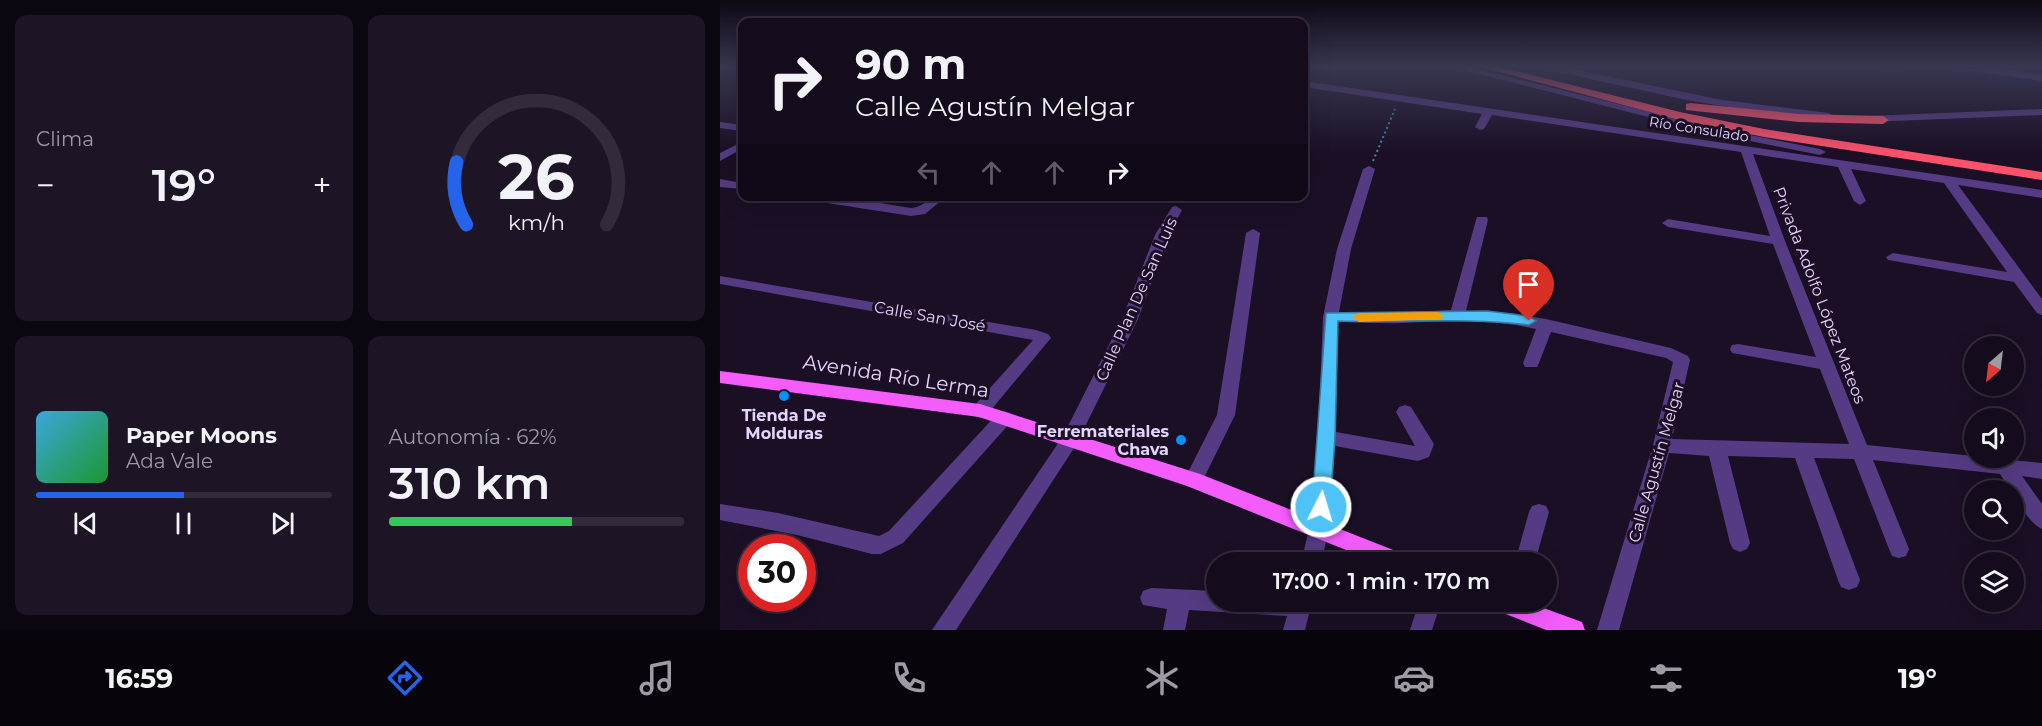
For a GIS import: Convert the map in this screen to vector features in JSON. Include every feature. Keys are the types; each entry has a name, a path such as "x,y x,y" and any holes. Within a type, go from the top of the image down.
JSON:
{"highway":[{"path":"1599,95 1783,136 2042,176"},
{"path":"1634,95 1757,124 2042,167"},
{"path":"1678,106 1799,118 1883,120"},
{"path":"1649,108 1685,120 1866,159"}],"main road":[{"name":"Avenida Río Lerma","path":"720,376 980,411 1193,480 1374,552"},
{"path":"1531,612 1574,630"}],"street":[{"name":"Río Consulado","path":"1376,95 2042,194"},
{"path":"1571,95 1711,130 1866,159 2042,186"},
{"path":"1673,95 1772,111 1883,120 2042,112"},
{"path":"1480,128 1488,112"},
{"path":"720,126 738,128"},
{"path":"720,158 738,147"},
{"name":"Privada Adolfo López Mateos","path":"1746,151 1778,241 1863,452 1899,549"},
{"path":"1843,165 1860,201"},
{"path":"1314,552 1319,530 1327,437 1331,317 1344,249 1369,169"},
{"path":"1948,181 2042,310"},
{"path":"720,183 738,185"},
{"path":"850,201 911,212 921,211 934,201"},
{"name":"Calle Plan De San Luis","path":"943,630 1070,440 1130,319 1162,235 1176,210"},
{"path":"1457,315 1482,220"},
{"path":"1668,224 1778,241"},
{"path":"1193,480 1226,415 1253,233"},
{"path":"1893,257 2019,278"},
{"name":"Calle San José","path":"720,280 1043,338 980,411"},
{"name":"Calle Agustín Melgar","path":"1331,317 1401,318 1457,315 1511,318 1546,324 1671,354 1682,360 1662,445 1608,630"},
{"path":"1531,363 1546,324"},
{"path":"1738,349 1828,365"},
{"path":"1327,437 1418,454 1423,452 1425,444 1405,412"},
{"path":"720,512 778,521 872,545 881,545 896,537 1004,418"},
{"path":"1662,445 1717,449 1863,452 1964,463"},
{"path":"1717,449 1740,543"},
{"path":"1802,451 1849,580"},
{"path":"2006,468 2042,520"},
{"path":"2014,468 2042,471"},
{"path":"1528,552 1539,512"},
{"path":"1151,598 1206,602"},
{"path":"1174,630 1180,601"},
{"path":"1294,630 1298,612"},
{"path":"1421,630 1427,612"}],"path":[{"path":"1369,169 1399,99"}],"slow traffic":[{"path":"1359,317 1437,316"}],"place":[{"name":"Tienda De Molduras","path":"784,396"},
{"name":"Ferremateriales Chava","path":"1181,440"}],"route":[{"path":"1321,507 1327,437 1331,317 1401,318 1487,315 1529,321"}]}
